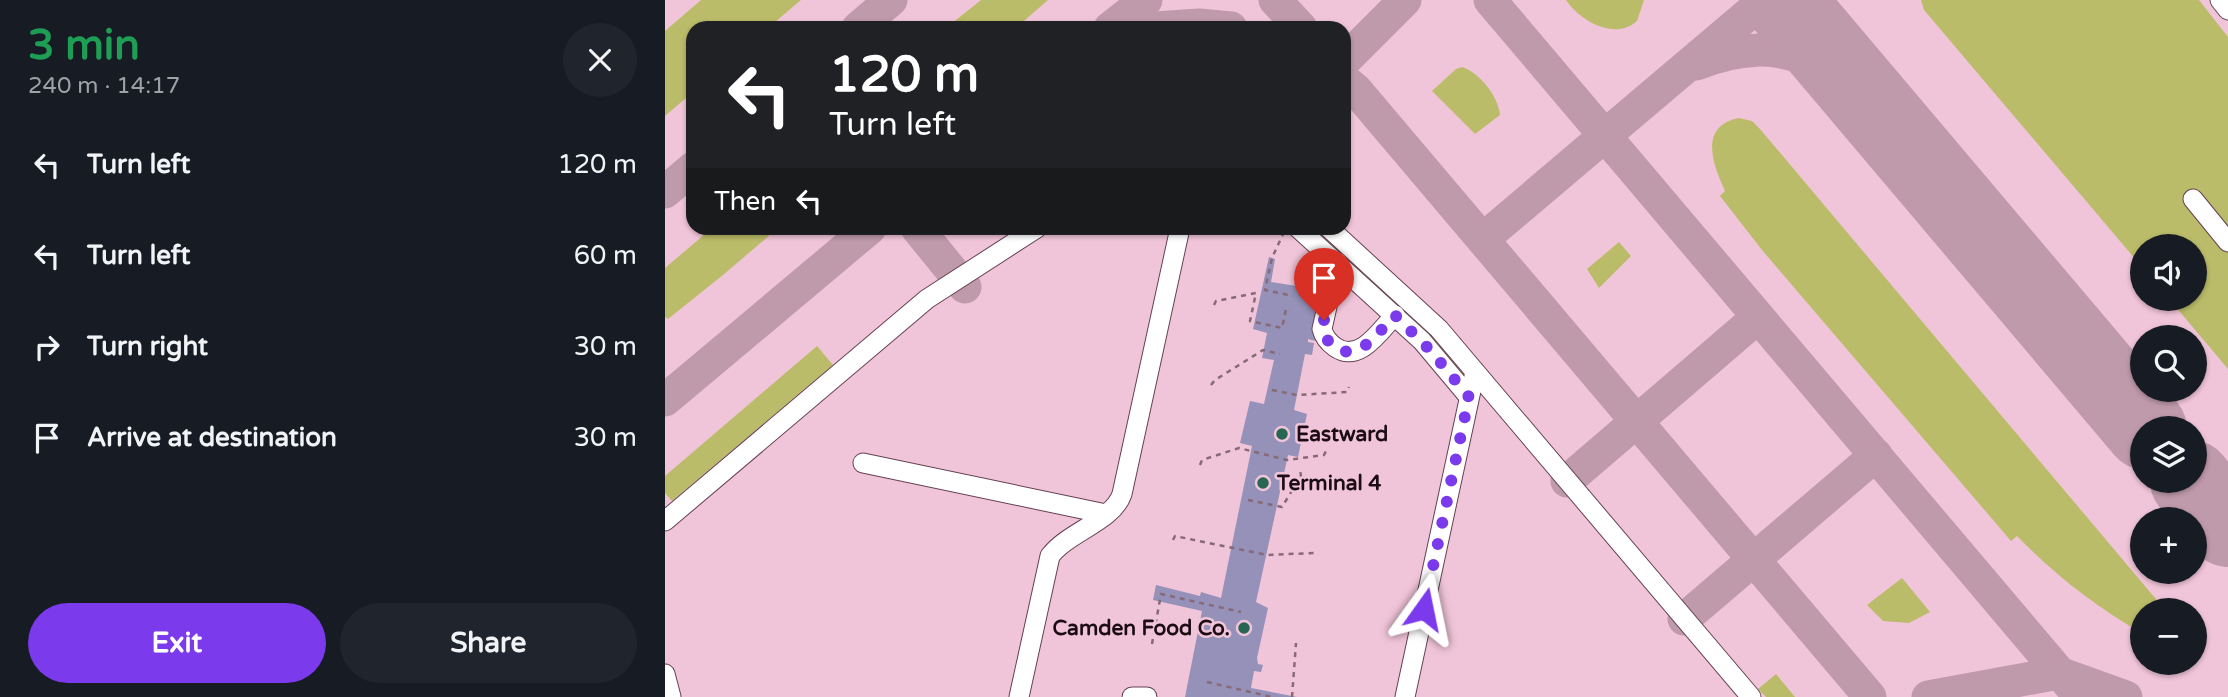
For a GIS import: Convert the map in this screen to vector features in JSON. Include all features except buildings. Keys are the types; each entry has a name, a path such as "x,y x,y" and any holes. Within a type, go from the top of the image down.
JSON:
{"lane":[{"path":"2220,0 2228,10"},
{"path":"2193,199 2228,242"},
{"path":"665,521 927,299 1026,235"},
{"path":"1019,697 1050,556 1065,541 1106,514 1120,500 1124,489 1178,235"},
{"path":"1306,235 1395,315 1431,351 1469,397"},
{"path":"1337,235 1428,317 1751,697"},
{"path":"1336,262 1322,328 1330,343 1345,352 1357,351 1395,315"},
{"path":"1405,697 1475,372"},
{"path":"863,463 1106,514"},
{"path":"665,674 671,697"},
{"path":"1132,697 1147,697"}],"path":[{"path":"1283,235 1272,258 1265,290 1293,296"},
{"path":"1215,305 1216,301 1257,293 1250,320 1282,328 1286,309 1290,310"},
{"path":"1211,385 1263,351 1280,354"},
{"path":"1272,390 1297,394 1347,392 1349,387"},
{"path":"1201,465 1202,460 1239,449 1287,460 1324,455 1326,451"},
{"path":"1248,500 1282,507 1301,476 1300,470"},
{"path":"1173,540 1175,536 1267,555 1314,553 1316,549"},
{"path":"1152,644 1161,594 1241,612"},
{"path":"1292,696 1296,643"},
{"path":"1207,682 1272,697"}],"shaded area":[{"path":"701,0 801,0 776,21 686,21 686,98 665,116 665,31"},
{"path":"981,0 1048,0 1024,21 955,21"},
{"path":"1566,0 1644,0 1637,21 1628,27 1609,29 1580,15"},
{"path":"1921,0 2199,0 2228,37 2228,369 2207,344 2207,325 2191,325 2179,311 2207,311 2207,234 2130,234 2130,253 1924,10"},
{"path":"1462,67 1475,74 1487,86 1499,108 1500,115 1475,134 1432,91 1456,69"},
{"path":"1739,118 1752,121 1760,129 2130,568 2130,584 2143,584 2155,598 2130,598 2130,626 2076,589 2017,536 2011,541 1762,250 1720,196 1725,191 1716,170 1712,148 1713,138 1726,122"},
{"path":"704,235 770,235 668,319 665,317 665,268"},
{"path":"1619,242 1631,256 1599,288 1587,269"},
{"path":"817,346 833,365 672,501 665,493 665,476"},
{"path":"1902,578 1930,612 1909,623 1883,621 1867,605"},
{"path":"1776,674 1795,697 1766,697 1758,689"}],"taxiway":[{"path":"866,21 891,0"},
{"path":"1119,21 1146,0"},
{"path":"1275,0 1294,21"},
{"path":"1351,54 1405,0"},
{"path":"1490,0 2080,697"},
{"path":"1483,239 1765,0"},
{"path":"1802,0 1808,22 1831,57"},
{"path":"1696,64 1728,54 1756,50 1781,52 1804,59 1847,85 1890,126"},
{"path":"1351,86 1870,697"},
{"path":"665,192 686,174"},
{"path":"665,400 862,235"},
{"path":"923,235 965,287"},
{"path":"1567,481 1758,317"},
{"path":"1684,619 1876,455"},
{"path":"1928,697 2059,673 2126,697"}],"runway":[{"path":"1783,0 2135,416"},
{"path":"2201,493 2228,526"}],"place":[{"name":"Eastward","path":"1282,434"},
{"name":"Terminal 4","path":"1263,483"},
{"name":"Camden Food Co.","path":"1244,628"}],"route":[{"path":"1324,320 1322,328 1326,339 1339,350 1351,352 1364,347 1395,315 1422,341 1469,397 1424,609"}]}
